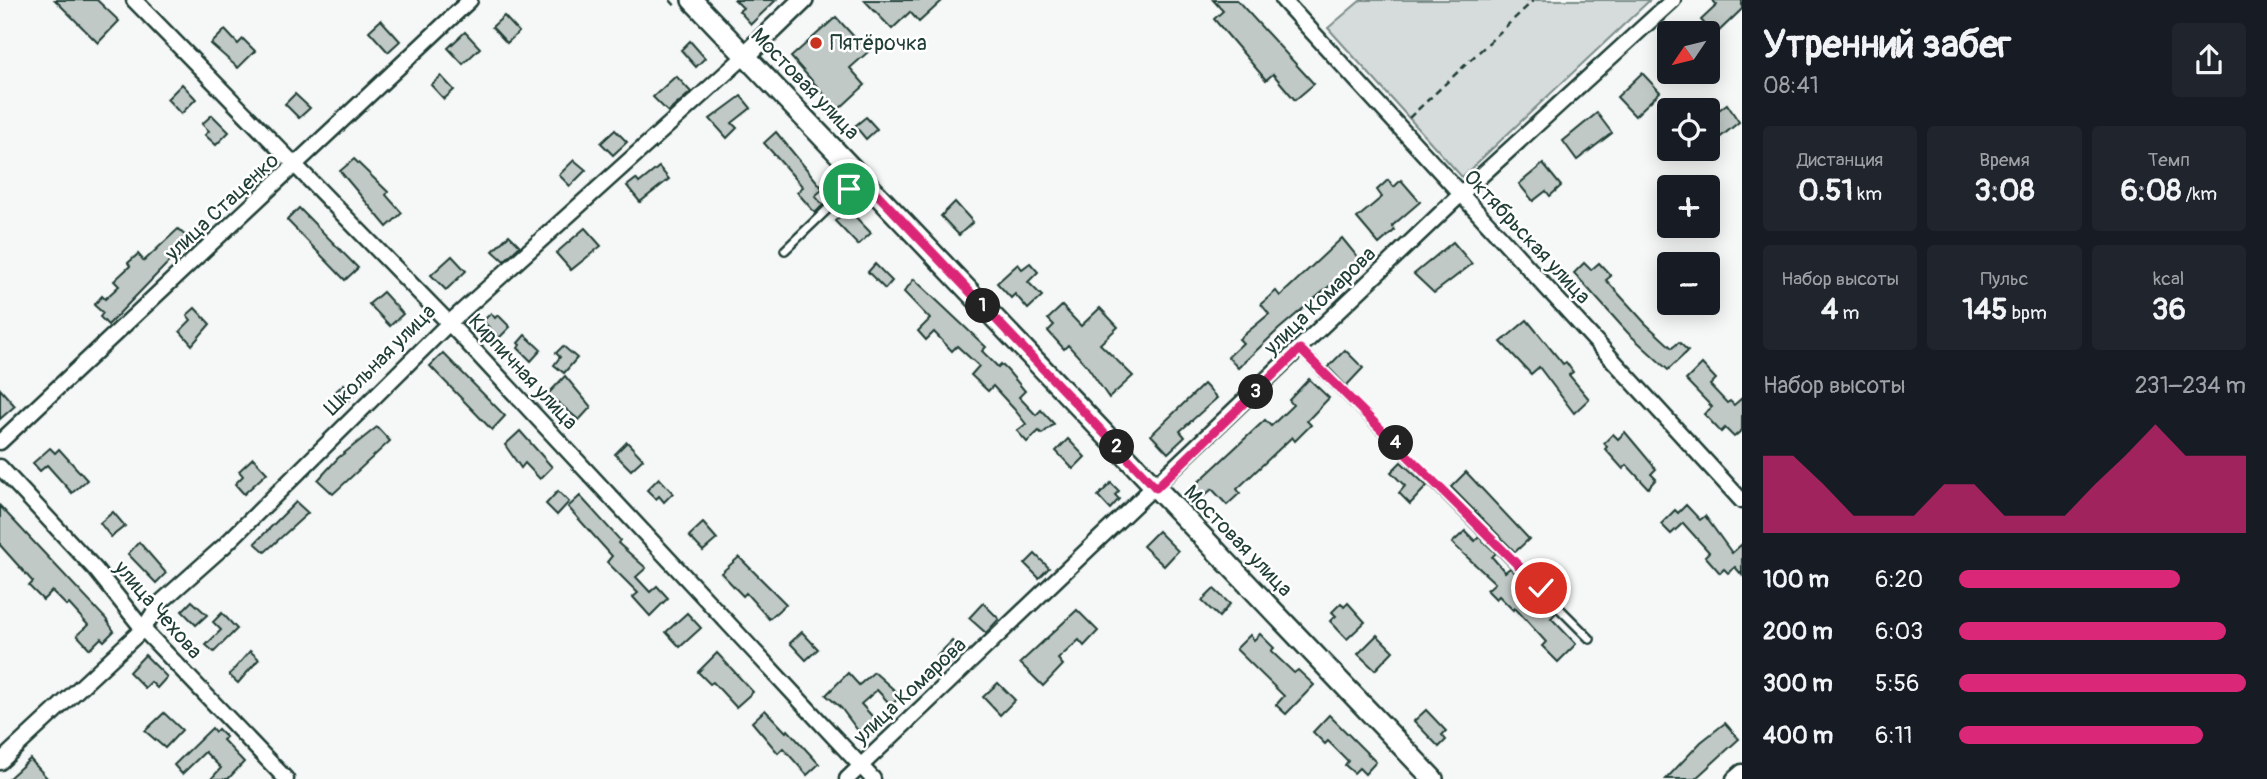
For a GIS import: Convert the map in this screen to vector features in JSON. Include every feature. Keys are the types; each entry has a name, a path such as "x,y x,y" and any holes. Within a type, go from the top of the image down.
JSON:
{"street":[{"name":"Кирпичная улица","path":"134,0 449,323 873,779"},
{"name":"улица Стаценко","path":"0,442 297,166 470,0"},
{"name":"Мостовая улица","path":"692,0 1433,779"},
{"name":"Школьная улица","path":"0,762 143,629 160,603 223,546 449,323 746,55 803,0"},
{"name":"Октябрьская улица","path":"1283,0 1742,501"},
{"name":"улица Комарова","path":"847,779 1156,488 1460,195 1673,0"},
{"name":"улица Чехова","path":"0,467 96,570 143,629 286,779"},
{"path":"1734,779 1742,772"}],"lane":[{"path":"785,250 861,177"},
{"path":"1300,349 1590,639"}],"path":[{"path":"1399,128 1534,0"}],"shaded area":[{"path":"1361,0 1650,0 1462,177 1328,28"}],"building":[{"path":"55,0 97,0 119,21 98,43"},
{"path":"735,0 776,0 751,24 739,11 743,8"},
{"path":"864,0 943,0 919,22 910,12 892,29"},
{"path":"1213,0 1237,0 1314,84 1295,100 1273,74 1266,80 1214,19 1223,11"},
{"path":"1712,0 1742,0 1742,9 1720,30 1720,21 1701,20 1717,5"},
{"path":"504,16 519,32 507,43 492,27"},
{"path":"836,17 868,52 850,68 865,85 838,110 791,57"},
{"path":"381,20 400,41 388,52 369,31"},
{"path":"225,30 238,44 243,39 255,51 238,68 211,44"},
{"path":"465,32 480,48 463,64 448,48"},
{"path":"690,41 705,58 696,67 681,50"},
{"path":"1642,73 1660,92 1635,116 1617,97"},
{"path":"441,76 454,90 444,99 431,85"},
{"path":"676,76 691,92 668,112 653,97"},
{"path":"182,84 196,99 181,114 167,99"},
{"path":"295,94 310,108 299,118 285,104"},
{"path":"741,96 751,108 732,123 737,128 727,138 710,119"},
{"path":"1727,104 1739,122 1720,137 1720,109"},
{"path":"1597,113 1612,133 1577,160 1563,141"},
{"path":"212,115 229,132 216,145 205,135 209,131 202,124"},
{"path":"866,117 877,129 866,139 855,126"},
{"path":"615,130 627,142 613,155 601,143"},
{"path":"776,132 823,189 815,196 823,205 815,213 797,192 803,187 764,143"},
{"path":"354,159 388,192 386,195 402,213 387,227 340,171"},
{"path":"574,160 586,170 570,186 559,175"},
{"path":"1543,164 1561,186 1550,196 1546,191 1533,201 1519,184"},
{"path":"659,167 669,179 640,202 627,186 636,179 639,183"},
{"path":"1388,180 1394,187 1401,180 1420,202 1392,226 1395,230 1379,244 1357,218 1382,197 1377,190"},
{"path":"955,202 973,222 959,235 941,216"},
{"path":"299,208 358,268 345,280 287,220"},
{"path":"848,209 871,233 858,245 835,221"},
{"path":"585,228 601,246 571,270 556,253"},
{"path":"178,229 190,240 108,325 100,317 103,313 94,305 102,296 105,299 119,286 114,281 130,266 128,263 138,254 144,261"},
{"path":"509,235 520,246 504,261 493,251"},
{"path":"1342,238 1360,260 1238,368 1228,357 1243,343 1239,339 1269,314 1261,304 1276,291 1280,296"},
{"path":"1453,242 1472,264 1434,293 1414,274"},
{"path":"452,256 466,271 446,290 431,275"},
{"path":"1030,263 1038,272 1028,282 1042,296 1028,309 1015,294 1011,298 997,283 1018,264 1022,269"},
{"path":"1584,263 1591,270 1599,263 1611,276 1606,280 1646,324 1672,348 1679,342 1688,351 1668,370 1628,333 1574,273"},
{"path":"875,264 892,281 885,289 868,272"},
{"path":"914,279 986,347 982,351 998,367 1001,364 1008,371 1025,391 1019,397 1036,415 1041,410 1054,424 1042,434 1039,431 1027,442 1017,431 1026,424 1014,409 993,386 988,391 971,375 979,366 957,346 952,351 934,332 926,340 918,331 930,319 904,292"},
{"path":"383,292 403,314 390,326 369,304"},
{"path":"1062,306 1081,326 1100,308 1118,327 1100,344 1133,376 1109,398 1087,366 1068,345 1064,349 1048,331 1054,325 1048,319"},
{"path":"195,308 210,324 192,345 180,331 191,320 187,315"},
{"path":"491,313 495,318 498,315 510,327 499,338 483,321"},
{"path":"1527,320 1563,364 1566,362 1573,372 1569,375 1589,399 1574,413 1539,367 1531,374 1501,342"},
{"path":"525,335 541,350 531,361 518,348 518,343"},
{"path":"563,346 577,358 564,373 554,365 560,357 556,353"},
{"path":"1345,350 1363,368 1346,386 1328,367"},
{"path":"443,353 505,416 492,430 430,366"},
{"path":"1702,364 1716,379 1710,385 1727,403 1730,401 1734,405 1742,398 1742,430 1734,437 1725,428 1721,432 1704,414 1712,407 1686,380"},
{"path":"565,376 591,407 579,420 548,394"},
{"path":"1309,379 1329,398 1307,421 1311,425 1295,441 1292,437 1237,489 1240,493 1227,505 1212,489 1203,497 1193,487 1265,420 1271,426 1293,405 1289,400"},
{"path":"344,384 354,395 344,405 333,394"},
{"path":"1204,384 1217,398 1180,431 1185,437 1168,453 1151,435"},
{"path":"0,389 15,406 0,419"},
{"path":"377,427 390,441 333,494 318,480 338,458"},
{"path":"520,431 552,467 540,479 525,463 521,468 505,445"},
{"path":"1625,432 1656,469 1651,474 1656,479 1648,488 1627,465 1623,469 1605,449 1607,447 1604,443 1613,434 1618,439"},
{"path":"1068,439 1085,457 1073,469 1056,451"},
{"path":"627,442 643,459 631,470 615,454"},
{"path":"50,448 55,453 59,449 87,480 72,493 47,465 40,471 33,463"},
{"path":"253,458 267,473 244,494 235,484 243,476 239,471"},
{"path":"1401,462 1427,486 1410,504 1399,493 1405,486 1391,472"},
{"path":"1466,472 1529,539 1515,552 1451,487"},
{"path":"659,478 673,493 664,502 659,496 656,499 647,490"},
{"path":"1111,483 1119,491 1115,495 1119,499 1110,509 1098,496"},
{"path":"558,491 569,502 557,515 546,504"},
{"path":"580,496 620,540 618,543 646,568 636,577 650,592 657,586 668,598 650,616 633,597 638,593 607,562 612,556 568,507"},
{"path":"296,502 308,513 265,552 255,543"},
{"path":"1686,505 1700,520 1705,516 1732,553 1742,544 1742,575 1735,567 1728,573 1724,569 1720,573 1705,556 1709,552 1683,523 1671,534 1661,524 1675,510 1678,513"},
{"path":"0,506 106,619 114,631 104,641 101,638 90,649 77,635 88,625 69,604 67,606 52,591 43,600 29,586 33,582 0,545"},
{"path":"113,512 125,526 111,537 100,523"},
{"path":"703,523 717,539 703,551 689,536"},
{"path":"1158,531 1178,551 1164,566 1143,546"},
{"path":"1465,531 1475,541 1479,537 1496,553 1492,557 1505,572 1510,568 1555,614 1551,618 1576,644 1558,662 1542,646 1546,642 1515,608 1513,610 1499,596 1496,599 1487,590 1495,583 1452,543"},
{"path":"139,542 166,573 156,583 128,554"},
{"path":"1035,554 1049,568 1039,578 1025,564"},
{"path":"739,557 786,604 769,619 746,593 743,596 721,573"},
{"path":"1214,589 1230,604 1219,617 1202,601"},
{"path":"192,601 207,615 196,625 182,611"},
{"path":"983,603 999,619 986,633 969,618"},
{"path":"1341,603 1344,607 1348,603 1365,622 1347,639 1330,621 1336,616 1332,612"},
{"path":"1077,610 1098,631 1084,646 1079,640 1058,659 1063,665 1043,686 1020,663"},
{"path":"222,613 237,629 214,652 206,645 221,630 213,622"},
{"path":"687,613 701,628 680,647 666,632"},
{"path":"802,632 818,649 806,660 790,643"},
{"path":"1260,634 1274,648 1271,651 1294,673 1298,670 1314,685 1286,714 1276,705 1284,696 1236,649 1250,635 1254,640"},
{"path":"1377,635 1393,651 1375,670 1358,654"},
{"path":"952,641 962,652 947,667 937,656"},
{"path":"250,651 259,659 238,683 229,675"},
{"path":"717,653 753,692 736,707 713,682 710,684 698,672"},
{"path":"145,655 167,677 157,688 151,682 145,688 129,672"},
{"path":"874,672 901,696 891,705 877,690 861,704 881,726 865,740 841,708 826,695 848,673 859,685"},
{"path":"998,683 1015,700 1000,715 983,697"},
{"path":"765,710 786,732 788,730 819,764 807,775 783,748 778,753 752,722"},
{"path":"1426,710 1446,731 1442,735 1446,740 1439,747 1414,721"},
{"path":"164,713 182,730 165,748 145,731"},
{"path":"1329,715 1376,762 1365,774 1359,768 1354,773 1345,765 1348,761 1328,741 1325,744 1313,732"},
{"path":"1725,723 1739,739 1695,779 1666,779 1701,742"},
{"path":"212,728 215,732 218,729 226,737 223,740 244,762 228,779 211,779 221,768 205,752 182,774 174,765"},
{"path":"30,759 48,779 8,779"}],"place":[{"name":"Пятёрочка","path":"816,43"}],"route":[{"path":"849,189 861,177 1156,488 1300,349 1541,588"}]}
